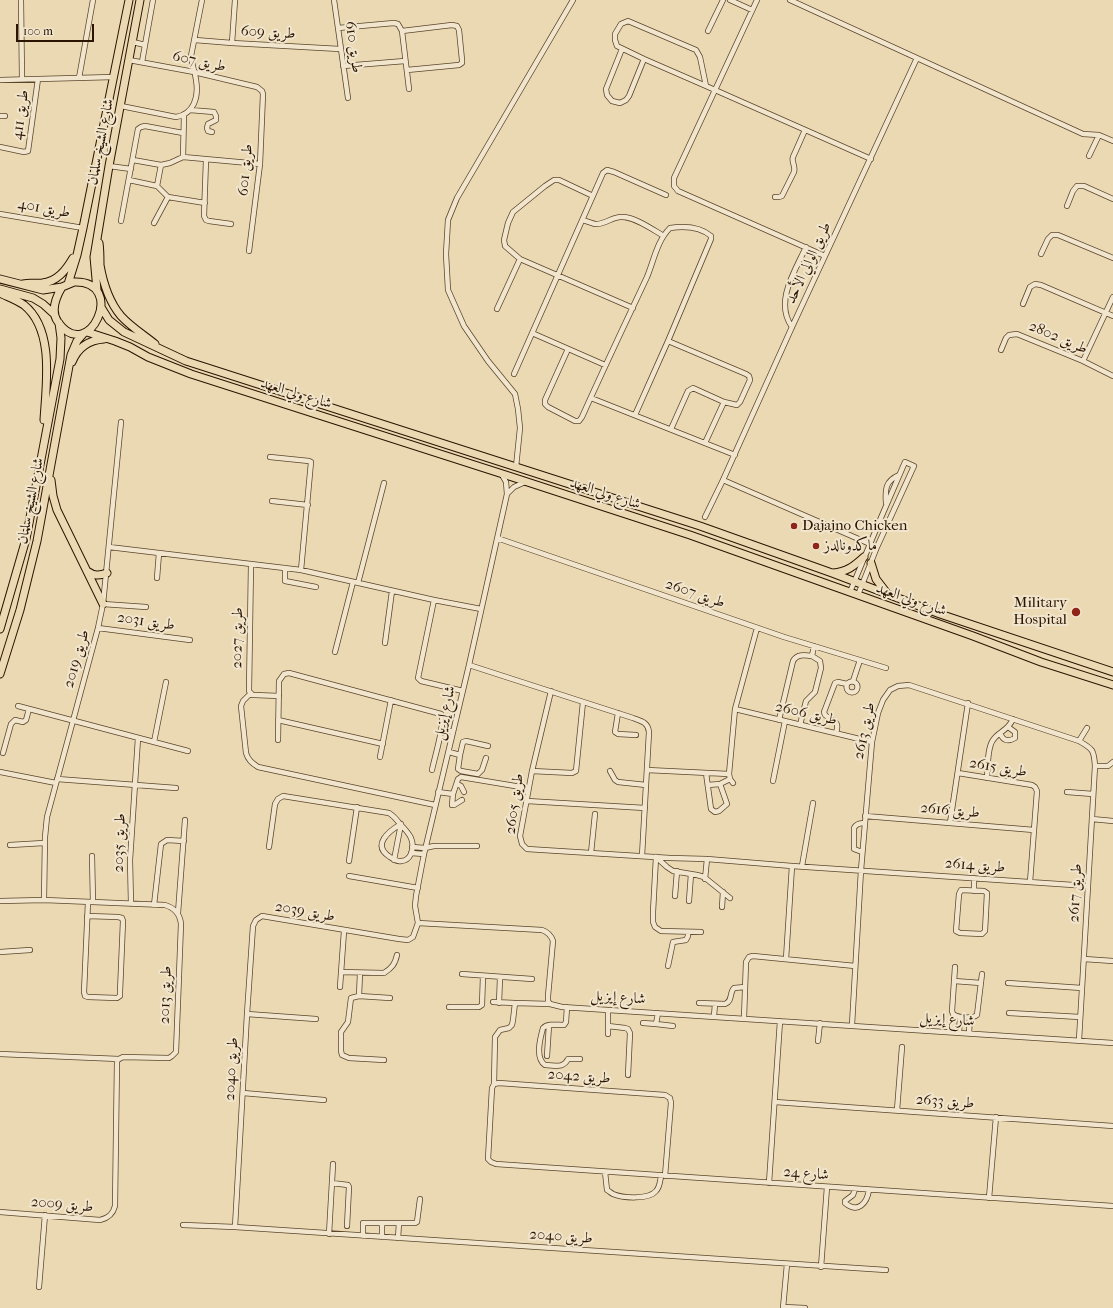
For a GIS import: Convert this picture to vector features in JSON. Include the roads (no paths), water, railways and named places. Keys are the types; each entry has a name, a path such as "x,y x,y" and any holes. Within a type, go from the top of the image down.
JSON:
{"main road":[{"name":"شارع الشيخ سلمان","path":"65,285 79,248 128,0"},
{"name":"شارع الشيخ سلمان","path":"97,290 94,257 109,166 140,0"},
{"path":"98,231 100,265 103,278 116,309 132,326 167,352"},
{"path":"23,284 33,282 42,283 56,279 68,267 79,248"},
{"path":"0,278 43,290 74,282 82,282 90,285 97,290 99,296 101,307 98,320 86,333 73,334 62,327 54,314 43,304 33,298 0,289"},
{"path":"54,314 56,300 65,285"},
{"path":"0,293 16,300 29,310 37,322 45,344 47,357 44,443"},
{"name":"شارع ولي العهد","path":"101,307 109,320 124,332 186,361 700,526 832,573 852,587 858,595 973,636 1040,662 1113,685"},
{"name":"شارع الشيخ سلمان","path":"0,629 26,539 61,352 59,324"},
{"name":"شارع الشيخ سلمان","path":"0,674 20,610 37,541 72,350 77,341 86,333"},
{"name":"شارع ولي العهد","path":"86,333 115,341 148,357 191,374 668,528 765,562 782,564 852,587"},
{"path":"65,383 74,357 87,343 106,339 115,341"},
{"path":"512,477 516,467"},
{"path":"50,471 53,496 57,510 103,604"},
{"path":"832,573 842,572 851,568 864,557"},
{"path":"871,563 876,579 888,594"},
{"path":"87,571 99,576 107,573"},
{"name":"شارع ولي العهد","path":"862,585 940,614 1113,672"},
{"path":"852,587 856,588 862,585"}],"street":[{"path":"21,0 22,79"},
{"path":"79,78 93,0"},
{"path":"142,62 153,0"},
{"path":"121,106 176,117 184,115 193,107 197,91 191,56 202,0"},
{"path":"232,43 235,0"},
{"name":"طريق 610","path":"334,0 348,98"},
{"path":"516,467 520,428 518,409 514,394 488,361 464,326 448,290 446,254 448,220 456,198 573,0"},
{"path":"708,31 722,0"},
{"path":"730,0 752,10"},
{"path":"757,0 674,178 673,184 680,192 826,256"},
{"path":"790,0 1059,124 1084,134 1099,135 1113,141"},
{"path":"706,86 700,57 698,52 694,49 628,22 621,24 615,34 616,43 622,49 871,159"},
{"path":"338,28 394,23 398,24 402,31 409,89"},
{"path":"402,31 452,25 457,26 459,30 462,63 459,65 407,70"},
{"name":"طريق 609","path":"195,40 340,49"},
{"path":"133,42 145,45"},
{"path":"622,49 606,89 607,95 612,101 620,102 628,98 644,59"},
{"name":"طريق الوالي الأحد","path":"705,516 724,480 792,327 917,58"},
{"name":"طريق 607","path":"129,60 194,72 256,87 262,91"},
{"path":"343,66 405,61"},
{"name":"طريق 411","path":"0,80 114,77"},
{"name":"طريق 411","path":"0,147 24,152 28,151 38,79"},
{"name":"طريق 601","path":"249,251 260,164 262,91"},
{"path":"190,110 214,112 216,120 208,124 207,128 208,131 212,132"},
{"path":"183,157 184,115"},
{"path":"121,221 138,130 141,127 146,126 183,133"},
{"path":"775,197 780,197 783,194 794,172 795,168 792,158 805,130"},
{"path":"1089,156 1099,135"},
{"path":"133,160 161,166 183,157 260,164"},
{"path":"206,160 204,216 206,220 232,224"},
{"path":"109,166 131,169"},
{"path":"157,186 161,166"},
{"path":"514,374 603,173 607,170 666,195"},
{"path":"129,180 157,186 168,196 205,203"},
{"path":"593,196 559,180 554,180 513,212 508,223 504,240 505,246 520,259 633,308"},
{"path":"1067,206 1073,191 1077,186 1084,186 1113,199"},
{"path":"154,223 168,196"},
{"name":"طريق 401","path":"0,214 83,228"},
{"path":"583,220 595,224 624,216 644,224 662,235"},
{"path":"568,349 545,400 545,404 575,421 582,417 591,398 650,269 662,235 670,228 684,226 697,229 711,236 668,341 635,415"},
{"path":"1041,254 1048,239 1052,235 1058,235 1113,258"},
{"path":"792,327 787,319 786,294 806,247"},
{"path":"497,309 520,259"},
{"path":"1023,304 1030,287 1035,284 1041,285 1113,316"},
{"path":"1083,361 1113,297"},
{"path":"532,333 605,365"},
{"name":"طريق 2802","path":"1001,350 1006,338 1009,335 1017,334 1083,361 1113,376"},
{"path":"668,341 746,374 749,376 750,380 740,402 737,405 724,402 693,388 690,389 670,429"},
{"path":"591,398 735,455"},
{"path":"705,443 724,402"},
{"name":"طريق 2019","path":"44,900 44,843 47,817 98,628 103,604 121,422"},
{"path":"270,457 310,461 308,505 301,570"},
{"path":"852,587 905,462 914,466 877,547 858,595"},
{"name":"شارع إيزيل","path":"413,937 418,923 415,906 425,848 454,732 507,494 506,482 501,474"},
{"path":"724,480 877,547"},
{"path":"507,494 517,485 526,482"},
{"path":"334,652 356,583 384,483"},
{"path":"272,501 308,505"},
{"name":"طريق 2607","path":"497,538 757,628 886,668"},
{"path":"109,547 301,570 392,591 481,609"},
{"path":"157,578 159,553"},
{"name":"طريق 2027","path":"250,694 251,564"},
{"path":"285,568 286,581 316,587"},
{"path":"385,643 392,591"},
{"path":"434,600 418,678 421,681 463,691"},
{"path":"103,604 146,607"},
{"name":"طريق 2031","path":"98,628 190,640"},
{"path":"731,779 735,710 757,628"},
{"path":"812,656 814,646"},
{"path":"779,720 793,661 799,656 812,656 820,661 822,668 815,692 813,696 806,701 800,725"},
{"path":"836,733 838,727 837,724 824,713 835,683 838,682 847,684 853,681 860,660"},
{"path":"469,665 618,713 647,724 647,770 642,856"},
{"path":"278,740 280,678 284,674 289,673 441,714 441,729 432,770"},
{"path":"847,684 848,691 856,691 858,686 853,681"},
{"path":"154,742 166,682"},
{"name":"طريق 2613","path":"852,1025 864,823 872,742 878,713 883,700 890,690 898,686 909,685 968,703 1079,741 1090,747"},
{"name":"طريق 2605","path":"551,691 532,771 520,839 525,847 530,850 707,859 792,866"},
{"path":"279,696 255,696 250,694 243,701 242,706 246,753 251,762 258,767 435,805"},
{"path":"380,757 391,700"},
{"path":"532,771 572,773 576,771 583,702"},
{"name":"طريق 2615","path":"950,823 968,703"},
{"path":"18,706 188,751"},
{"path":"3,753 11,724 15,720 23,722 26,720 29,709"},
{"name":"طريق 2606","path":"735,710 872,742"},
{"path":"618,713 615,732 618,734 636,735"},
{"path":"987,778 990,746 993,740 1008,727 1012,719"},
{"path":"278,720 383,744"},
{"path":"773,781 785,721"},
{"path":"1000,733 1002,738 1006,740 1015,738 1015,732 1008,727"},
{"path":"1079,741 1087,728"},
{"path":"441,729 454,732"},
{"name":"طريق 2035","path":"131,904 130,860 138,738"},
{"path":"486,758 482,770 478,774 461,771 458,768 463,742 466,741 488,746"},
{"name":"طريق 2617","path":"1079,1040 1095,766 1094,756 1090,747"},
{"path":"448,752 460,755"},
{"path":"1095,766 1108,766 1113,762"},
{"path":"647,770 706,773 731,779"},
{"path":"610,771 615,780 618,782 646,785"},
{"path":"0,772 56,781 135,784 176,788"},
{"path":"706,773 711,809 715,812 727,804 720,784"},
{"name":"طريق 2615","path":"958,773 1032,785 1036,787 1037,791 1030,882"},
{"path":"462,800 452,805 453,794 458,779 464,778 521,787"},
{"path":"708,785 720,784 731,779"},
{"path":"457,784 461,786 464,792"},
{"path":"438,792 453,794"},
{"path":"1067,792 1093,794"},
{"path":"269,847 275,804 280,797 286,796 392,814 411,836 413,843 409,857 404,861 394,860 384,851 383,840 385,836 400,824"},
{"path":"527,800 644,808"},
{"path":"802,866 813,802"},
{"path":"349,861 357,807"},
{"path":"591,853 595,814"},
{"name":"طريق 2616","path":"865,816 1034,830"},
{"path":"1092,819 1113,821"},
{"name":"طريق 2013","path":"119,1059 123,1057 169,1058 176,1052 181,924 178,913 185,820"},
{"path":"862,852 854,849 854,828 855,825 864,823"},
{"path":"394,860 400,824"},
{"path":"154,905 161,844 167,840 184,841"},
{"path":"10,845 44,843"},
{"path":"412,847 478,846"},
{"path":"411,853 424,854"},
{"path":"87,916 122,918 120,996 117,998 88,997 85,996 84,992 87,916 90,902 92,856"},
{"path":"656,857 667,867 677,871 701,876 730,898"},
{"path":"656,857 653,912 653,922 655,927 661,931 701,932"},
{"path":"705,879 707,859"},
{"path":"786,959 792,866 861,870"},
{"name":"طريق 2614","path":"861,870 1088,886"},
{"path":"675,896 677,871"},
{"path":"689,901 691,874"},
{"path":"349,876 418,888"},
{"path":"974,878 974,891"},
{"path":"963,890 974,891 984,891 987,893 984,932 981,934 958,933 956,929 959,892 963,890"},
{"path":"722,907 723,892"},
{"path":"0,901 44,900 170,906 178,913"},
{"name":"طريق 2039","path":"262,916 344,931 399,939 408,940 413,937"},
{"name":"طريق 2040","path":"235,1227 253,926 256,920 262,916"},
{"path":"418,923 542,930 547,932 553,941 548,996 548,1001 550,1004"},
{"name":"طريق 2039","path":"340,987 344,931"},
{"path":"668,966 673,942 686,940 688,932"},
{"path":"0,952 30,950"},
{"path":"341,972 384,973 395,964 397,955"},
{"path":"744,1018 746,962 749,957 753,956 855,966"},
{"path":"1084,959 1113,961"},
{"path":"955,967 952,1013 954,1016 975,1017 977,1015 982,974"},
{"path":"359,996 360,973"},
{"path":"462,974 500,978 532,979"},
{"path":"449,1007 479,1007 482,1005 483,976"},
{"path":"499,1003 500,978"},
{"path":"954,981 981,983"},
{"path":"1008,983 1082,988"},
{"path":"699,1003 728,1003 730,1000 731,991 734,988 745,987"},
{"path":"384,1060 349,1058 342,1055 341,1032 348,1022 351,998 359,996 390,998"},
{"name":"شارع إيزيل","path":"493,1002 550,1004 557,1006 608,1010 780,1020 1113,1043"},
{"path":"494,1084 495,1036 500,1030 509,1028 512,1025 515,1003"},
{"path":"714,1016 715,1004"},
{"path":"567,1007 566,1022 564,1025 545,1026 542,1032 539,1053 540,1059 545,1065 563,1066 568,1059 580,1059"},
{"path":"608,1010 608,1034"},
{"path":"656,1024 658,1013"},
{"path":"247,1014 316,1019"},
{"path":"1009,1014 1080,1018"},
{"path":"959,1032 960,1016"},
{"path":"969,1033 970,1017"},
{"path":"769,1183 780,1020"},
{"path":"643,1023 673,1026"},
{"path":"818,1041 820,1023"},
{"path":"547,1056 549,1025"},
{"path":"608,1026 625,1028 630,1033 628,1075"},
{"path":"897,1110 902,1047"},
{"path":"0,1054 119,1059"},
{"name":"طريق 2009","path":"0,1212 100,1220 108,1218 114,1212 116,1064 119,1059"},
{"name":"طريق 2042","path":"494,1084 499,1083 665,1095 670,1098 671,1102 663,1176 655,1193 643,1197 613,1194 608,1190 605,1172"},
{"name":"شارع 24","path":"494,1084 492,1088 488,1159 496,1164 1113,1206"},
{"path":"243,1093 324,1100"},
{"name":"طريق 2633","path":"775,1102 1113,1126"},
{"path":"989,1198 996,1117"},
{"path":"329,1234 333,1164"},
{"path":"332,1183 345,1184 349,1187 347,1226"},
{"path":"822,1266 827,1187"},
{"path":"855,1189 853,1195 845,1201 847,1205 852,1207 862,1205 866,1202 869,1190"},
{"path":"363,1236 363,1223 417,1222 420,1199"},
{"path":"39,1287 45,1215"},
{"path":"382,1223 382,1237"},
{"path":"398,1238 399,1223"},
{"name":"طريق 2040","path":"183,1224 886,1270"},
{"path":"787,1264 784,1307 805,1308"}],"place":[{"name":"Dajajno Chicken","path":"794,526"},
{"name":"ماكدونالدز","path":"816,546"},
{"name":"Military Hospital","path":"1076,612"}]}
